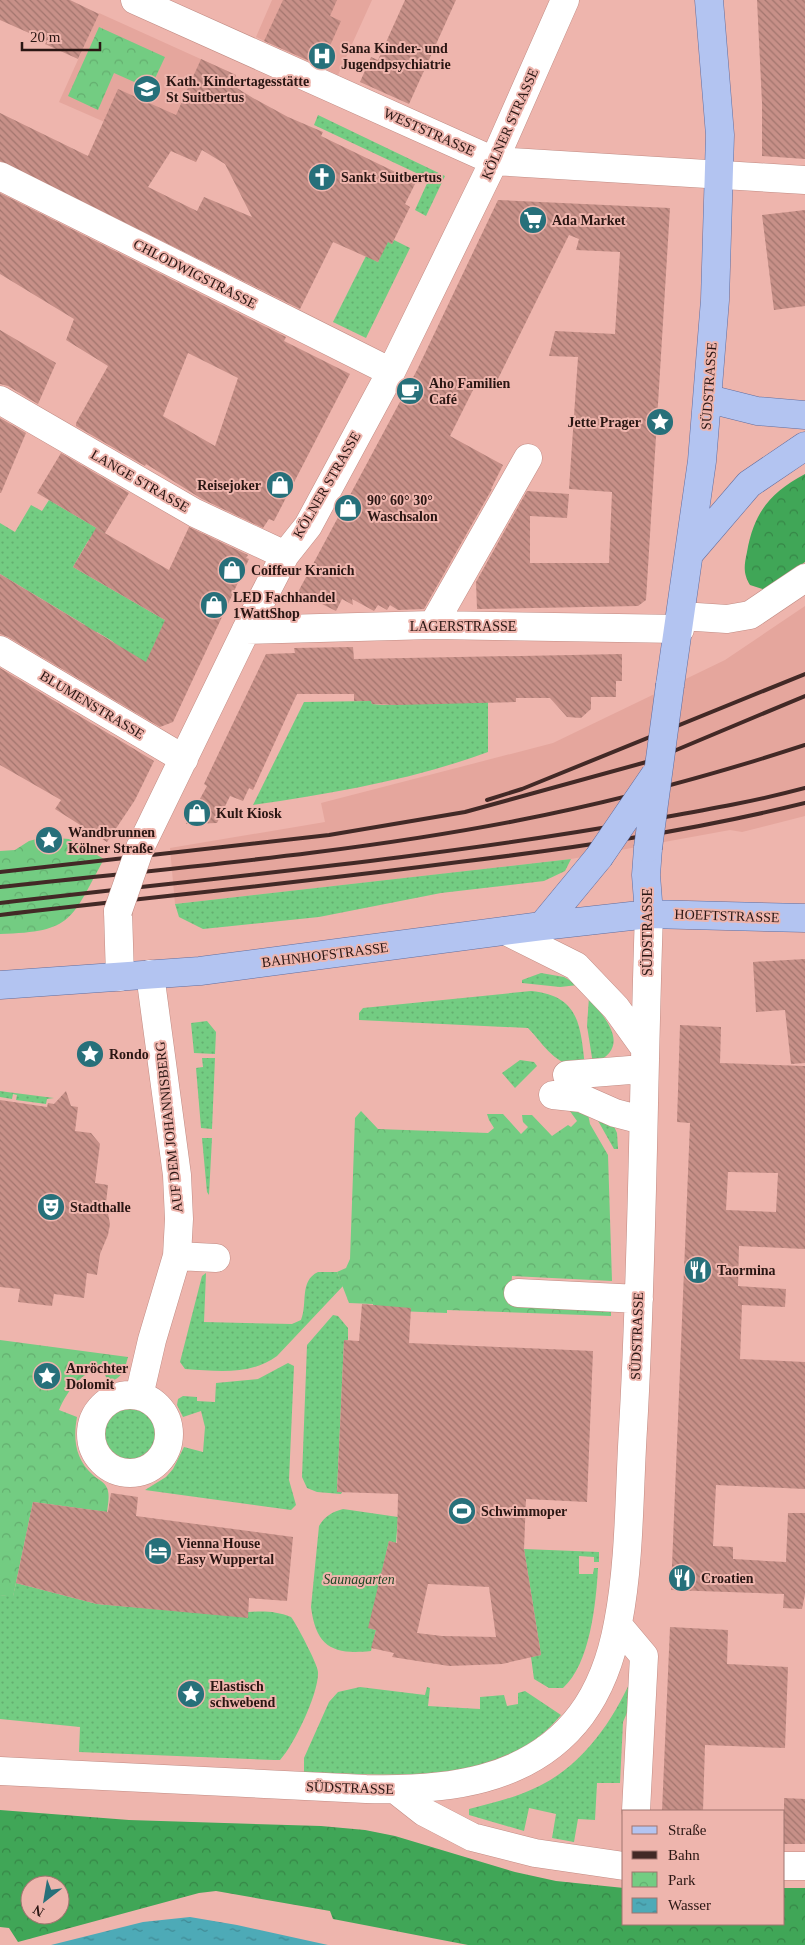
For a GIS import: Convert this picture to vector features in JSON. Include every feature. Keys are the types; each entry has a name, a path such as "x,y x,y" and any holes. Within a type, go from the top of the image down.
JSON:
{"main road":[{"name":"SÜDSTRASSE","path":"649,914 646,875 648,848 690,554 709,399 720,135 709,0"},
{"path":"709,399 757,411 805,415"},
{"path":"690,554 749,484 805,446"},
{"path":"542,926 599,857 659,770"},
{"name":"HOEFTSTRASSE","path":"649,914 805,918"},
{"name":"BAHNHOFSTRASSE","path":"0,985 150,974 303,959 542,926 649,914"}],"street":[{"name":"WESTSTRASSE","path":"135,0 494,161 805,180"},
{"name":"KÖLNER STRASSE","path":"120,976 118,911 140,848 246,630 285,555 308,526 390,372 494,161 566,0"},
{"name":"CHLODWIGSTRASSE","path":"0,176 390,372"},
{"name":"LANGE STRASSE","path":"0,400 195,513 285,555"},
{"path":"432,625 528,458"},
{"name":"LAGERSTRASSE","path":"246,630 432,625 680,622 727,619 750,615 805,578"},
{"name":"BLUMENSTRASSE","path":"0,650 184,759"},
{"name":"SÜDSTRASSE","path":"0,1771 48,1775 396,1790 425,1789 481,1780 510,1769 536,1756 560,1739 580,1716 595,1693 608,1662 618,1625 623,1592 639,1299 642,1120 649,914"},
{"path":"506,931 576,966 616,1008 644,1058 560,1085 581,1098 615,1113 642,1120"},
{"name":"AUF DEM JOHANNISBERG","path":"139,1396 152,1340 177,1256 179,1219 177,1175 150,974"},
{"path":"177,1256 216,1258"},
{"path":"518,1293 639,1299"},
{"path":"618,1625 644,1656 636,1810"},
{"path":"396,1790 424,1812 472,1837 536,1853 622,1866"},
{"path":"785,1866 805,1866"}],"shaded area":[{"name":"Sana Kinder- und Jugendpsychiatrie","path":"272,0 372,0 338,75 256,37"},
{"name":"Kath. Kindertagesstätte St Suitbertus","path":"99,13 236,75 196,162 59,102"},
{"path":"805,606 805,816 742,832 730,830 571,859 175,904 170,848 325,822 321,803 553,743 725,660"}],"green space":[{"path":"99,27 165,57 150,89 114,73 98,110 68,96"},
{"path":"318,115 445,176 426,216 415,210 429,179 314,125"},
{"path":"394,240 410,248 366,338 333,322 366,256 378,262 387,241 392,244"},
{"path":"805,474 805,562 766,590 750,585 745,573 745,561 750,538 759,515 773,496"},
{"path":"49,500 105,533 88,541 73,567 165,620 152,678 112,641 97,632 94,638 83,631 85,625 0,574 0,523 15,532 31,505 42,511"},
{"path":"488,699 488,752 402,778 313,796 253,805 304,702 371,701 372,704 383,705"},
{"path":"44,837 69,839 104,859 76,909 67,918 57,925 43,930 0,934 0,851 15,850 29,841"},
{"path":"571,859 565,871 544,881 441,893 319,917 203,929 179,917 175,904"},
{"path":"541,973 564,977 578,985 560,987 522,983 522,980"},
{"path":"531,991 547,994 559,999 568,1006 579,1026 585,1066 566,1064 559,1060 546,1049 528,1028 359,1020 359,1013 363,1008"},
{"path":"589,997 608,1024 614,1042 611,1050 605,1057 593,1064 587,1026"},
{"path":"207,1021 216,1032 215,1054 194,1053 191,1023"},
{"path":"202,1058 215,1058 212,1129 201,1128 196,1068 203,1067"},
{"path":"520,1060 534,1062 537,1066 515,1088 502,1073"},
{"path":"0,1091 54,1098 47,1099 46,1104 16,1100 17,1095 13,1094 12,1099 0,1097"},
{"path":"567,1107 587,1109 590,1124 608,1155 612,1281 512,1276 510,1305 611,1309 611,1316 447,1310 447,1313 373,1310 373,1304 349,1303 337,1272 346,1268 350,1259 355,1118 361,1111 378,1129 488,1133 494,1128 487,1114 503,1114 521,1134 528,1127 523,1122 522,1115 532,1115 552,1136 568,1125 571,1127 577,1121"},
{"path":"597,1119 612,1122 617,1133 618,1149 614,1149"},
{"path":"202,1138 212,1138 209,1195 207,1192"},
{"path":"318,1272 337,1272 343,1286 277,1356 255,1367 232,1371 185,1369 180,1362 202,1276 206,1273 204,1322 292,1324 301,1320 308,1281"},
{"path":"333,1315 338,1316 348,1328 348,1340 344,1341 337,1491 342,1492 341,1494 317,1492 307,1488 302,1477 307,1345"},
{"path":"0,1340 128,1357 122,1373 113,1380 108,1382 101,1365 87,1374 71,1389 59,1410 77,1417 75,1433 79,1455 87,1469 106,1486 109,1497 107,1512 33,1502 13,1597 0,1595"},
{"path":"288,1363 294,1366 289,1480 296,1505 291,1510 145,1490 166,1477 173,1469 184,1447 203,1452 205,1427 201,1411 183,1417 177,1405 178,1399 183,1396 197,1397 197,1401 215,1402 216,1383 258,1379"},
{"path":"130,1407 140,1409 149,1415 155,1424 157,1434 155,1444 149,1453 140,1459 130,1461 120,1459 111,1453 105,1444 103,1434 105,1424 111,1415 120,1409"},
{"name":"Saunagarten","path":"343,1509 398,1517 396,1543 389,1541 369,1628 376,1630 371,1651 346,1651 329,1646 322,1640 313,1621 311,1607 319,1526 329,1515"},
{"path":"524,1549 599,1552 599,1562 594,1562 594,1557 579,1556 579,1574 593,1574 594,1568 598,1568 595,1599 590,1632 580,1664 563,1688 549,1688 534,1679 531,1657 541,1655"},
{"path":"16,1583 97,1604 247,1617 248,1612 270,1612 291,1617 306,1644 318,1672 314,1692 305,1718 286,1753 280,1760 79,1752 80,1727 0,1719 0,1595 13,1596"},
{"path":"635,1671 635,1694 623,1722 620,1783 597,1783 595,1820 578,1819 574,1842 552,1838 556,1814 529,1808 524,1831 469,1815 469,1809 527,1792 553,1779 583,1754 596,1739 618,1706"},
{"path":"360,1687 425,1695 427,1687 430,1688 428,1706 480,1709 480,1697 504,1695 507,1706 518,1704 518,1693 525,1691 561,1715 536,1739 507,1755 475,1766 441,1772 407,1774 304,1772 304,1758 329,1702 338,1692"},
{"path":"0,1810 129,1820 321,1826 365,1830 395,1836 515,1872 556,1881 622,1888 622,1925 785,1925 785,1888 805,1888 805,1945 468,1945 333,1919 330,1911 216,1891 199,1893 18,1942 9,1928 0,1927"}],"water":[{"path":"190,1917 237,1925 328,1945 51,1945 143,1922"}],"building":[{"path":"0,0 70,0 99,14 78,59 45,44 47,41 0,20"},
{"name":"Sana Kinder- und Jugendpsychiatrie","path":"283,0 337,0 330,16 341,21 321,66 264,41"},
{"path":"405,0 456,0 409,104 360,82 371,57 378,60"},
{"path":"757,0 805,0 805,159 762,156 762,103"},
{"path":"201,59 236,75 232,85 253,98 288,117 323,132 321,136 416,182 405,204 410,207 392,244 388,242 378,262 333,242 300,309 0,161 0,113 88,156 118,89 176,115","holes":["202,150 225,164 252,217 204,197 197,211 148,187 171,151 196,162"]},
{"path":"0,193 286,337 284,341 350,374 274,521 269,519 263,528 202,499 146,464 145,466 76,426 108,366 66,340 74,319 0,274","holes":["188,353 238,378 215,446 163,416"]},
{"path":"498,200 670,208 646,600 638,606 477,609 476,582 527,491 569,494 567,518 530,516 530,563 609,563 612,492 569,489 578,357 549,356 555,331 615,334 620,252 576,250 579,239 569,235 493,389 477,382 450,436 503,465 492,489 424,609 398,610 390,605 387,610 378,605 374,611 352,599 353,605 342,599 336,611 298,592 417,370"},
{"path":"805,210 805,306 774,310 762,215"},
{"path":"0,330 56,363 38,404 8,386 0,384"},
{"path":"0,418 26,433 1,493 0,493"},
{"path":"61,453 129,493 105,533 37,493"},
{"path":"189,527 248,555 246,558 249,559 173,722 160,727 0,634 0,574 146,662 165,620 73,567 96,528 169,570"},
{"path":"353,647 354,659 622,654 622,681 616,681 616,697 591,697 591,709 581,718 567,717 550,698 516,698 516,702 396,705 372,704 371,701 354,701 354,694 297,694 253,790 249,788 243,801 230,796 217,823 186,824 207,786 204,784 266,654 295,653 294,648"},
{"path":"0,668 154,761 135,800 107,842 55,809 61,800 0,765"},
{"path":"805,959 805,1063 791,1064 785,1010 756,1012 753,962"},
{"path":"680,1025 721,1027 720,1063 805,1066 805,1249 739,1246 738,1286 786,1289 785,1307 742,1305 740,1359 805,1362 805,1489 716,1485 713,1546 733,1547 733,1559 786,1562 788,1513 805,1513 805,1594 802,1609 783,1608 784,1594 671,1590 690,1123 677,1122","holes":["728,1172 778,1173 776,1212 726,1210"]},
{"name":"Stadthalle","path":"66,1091 71,1106 78,1107 75,1131 91,1133 100,1144 95,1183 108,1185 106,1203 110,1224 108,1235 100,1254 97,1275 87,1273 84,1298 54,1294 52,1306 18,1302 20,1289 0,1287 0,1100 47,1107 48,1103 54,1104"},
{"name":"Schwimmoper","path":"362,1304 411,1308 409,1343 593,1351 587,1502 526,1499 524,1549 541,1655 502,1664 449,1666 392,1657 394,1653 371,1648 376,1630 368,1628 389,1541 397,1543 398,1494 337,1492 344,1340 359,1341","holes":["428,1584 489,1587 496,1637 442,1636 417,1633"]},
{"name":"Vienna House Easy Wuppertal","path":"111,1493 138,1497 136,1516 293,1537 287,1601 249,1598 248,1618 97,1604 16,1583 33,1502 108,1512"},
{"path":"670,1627 728,1630 727,1664 788,1667 785,1748 705,1745 703,1810 662,1810"},
{"path":"784,1798 805,1799 805,1844 785,1844"}],"railway":[{"path":"487,800 522,789 805,674"},
{"path":"0,872 329,835 465,812 650,761 805,696"},
{"path":"0,887 258,859 451,833 552,814 625,797 697,778 805,745"},
{"path":"0,903 478,847 700,811 805,788"},
{"path":"0,915 546,851 633,838 805,803"}],"place":[{"name":"Sana Kinder- und Jugendpsychiatrie","path":"322,56"},
{"name":"Kath. Kindertagesstätte St Suitbertus","path":"147,89"},
{"name":"Sankt Suitbertus","path":"322,177"},
{"name":"Ada Market","path":"533,220"},
{"name":"Aho Familien Café","path":"410,391"},
{"name":"Jette Prager","path":"660,422"},
{"name":"Reisejoker","path":"280,485"},
{"name":"90° 60° 30° Waschsalon","path":"348,508"},
{"name":"Coiffeur Kranich","path":"232,570"},
{"name":"LED Fachhandel 1WattShop","path":"214,605"},
{"name":"Kult Kiosk","path":"197,813"},
{"name":"Wandbrunnen Kölner Straße","path":"49,840"},
{"name":"Rondo","path":"90,1054"},
{"name":"Stadthalle","path":"51,1207"},
{"name":"Taormina","path":"698,1270"},
{"name":"Anröchter Dolomit","path":"47,1376"},
{"name":"Schwimmoper","path":"462,1511"},
{"name":"Vienna House Easy Wuppertal","path":"158,1551"},
{"name":"Croatien","path":"682,1578"},
{"name":"Elastisch schwebend","path":"191,1694"}]}
